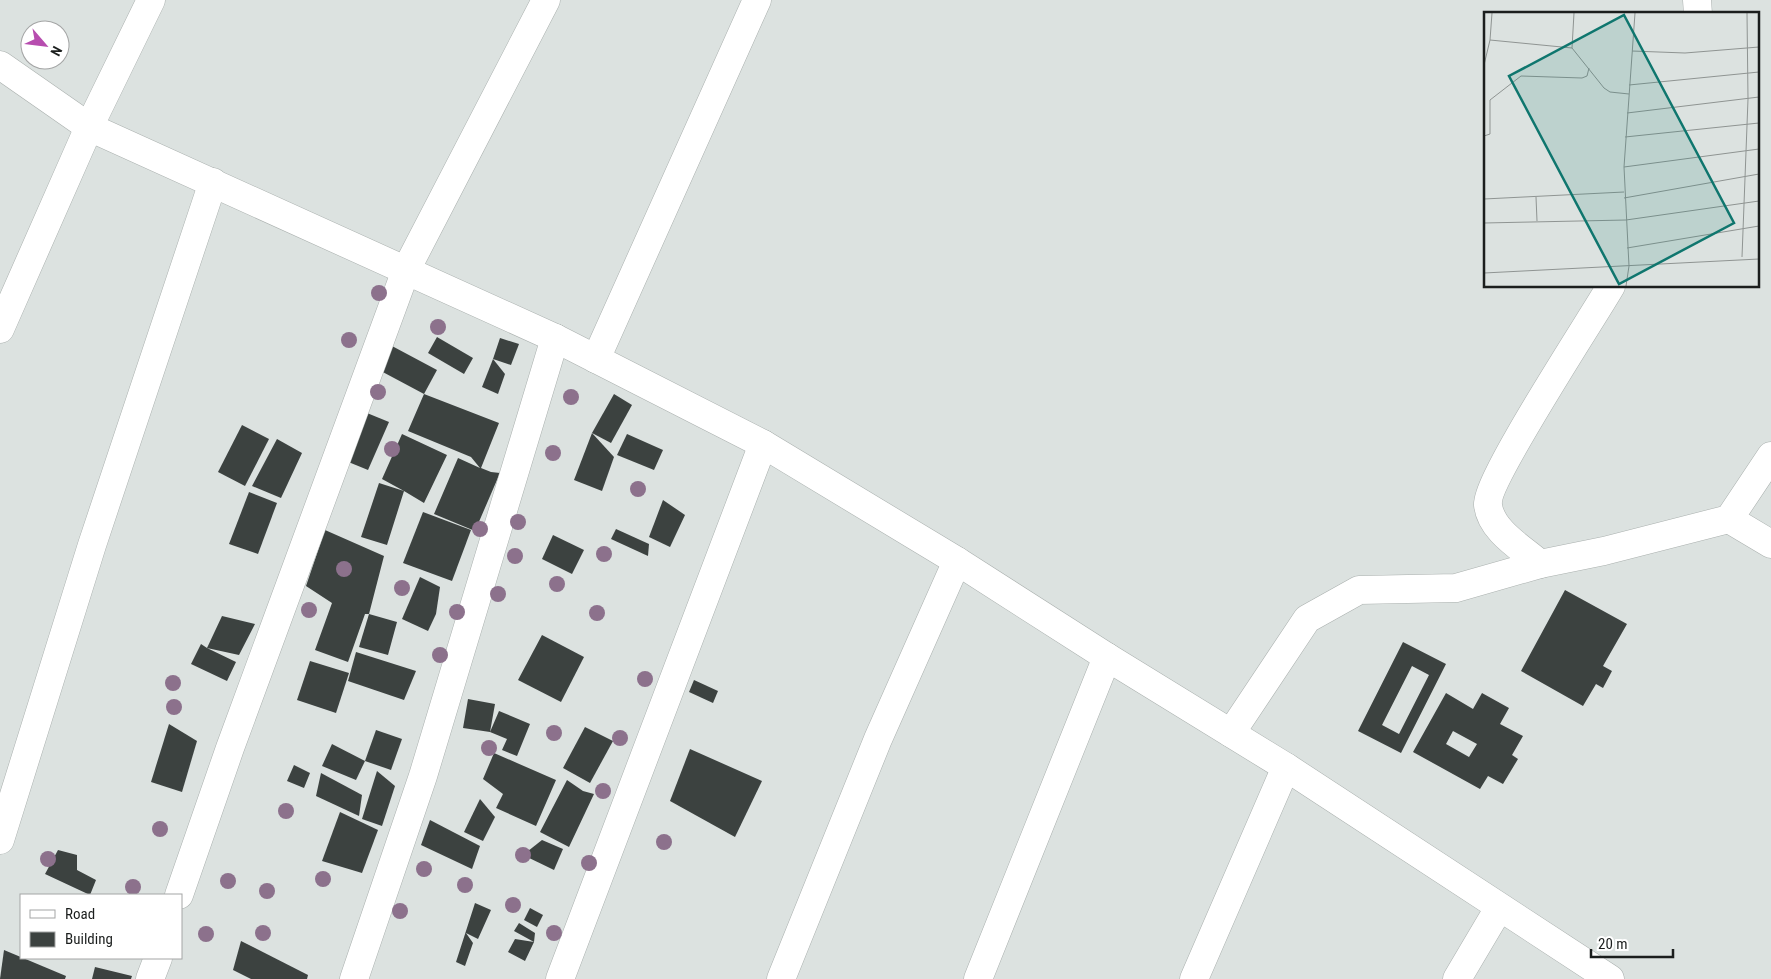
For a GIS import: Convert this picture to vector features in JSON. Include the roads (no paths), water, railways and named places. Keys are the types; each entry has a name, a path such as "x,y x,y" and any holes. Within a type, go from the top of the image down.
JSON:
{"street":[{"path":"0,329 89,127 151,0"},
{"path":"179,894 230,748 406,270 546,0"},
{"path":"596,359 757,0"},
{"path":"0,65 89,127 555,338 763,444 957,561 1107,657 1286,767 1610,979"},
{"path":"0,840 92,545 213,182"},
{"path":"1540,564 1492,521 1488,504 1496,478 1514,446 1610,288"},
{"path":"354,979 423,776 555,338"},
{"path":"560,979 763,444"},
{"path":"1230,733 1307,619 1359,590 1456,588 1540,564 1604,551 1729,519 1771,456"},
{"path":"1729,519 1771,544"},
{"path":"781,979 878,739 957,561"},
{"path":"978,979 1107,657"},
{"path":"1194,979 1286,767"},
{"path":"1458,979 1499,908"},
{"path":"150,979 158,959"}]}
